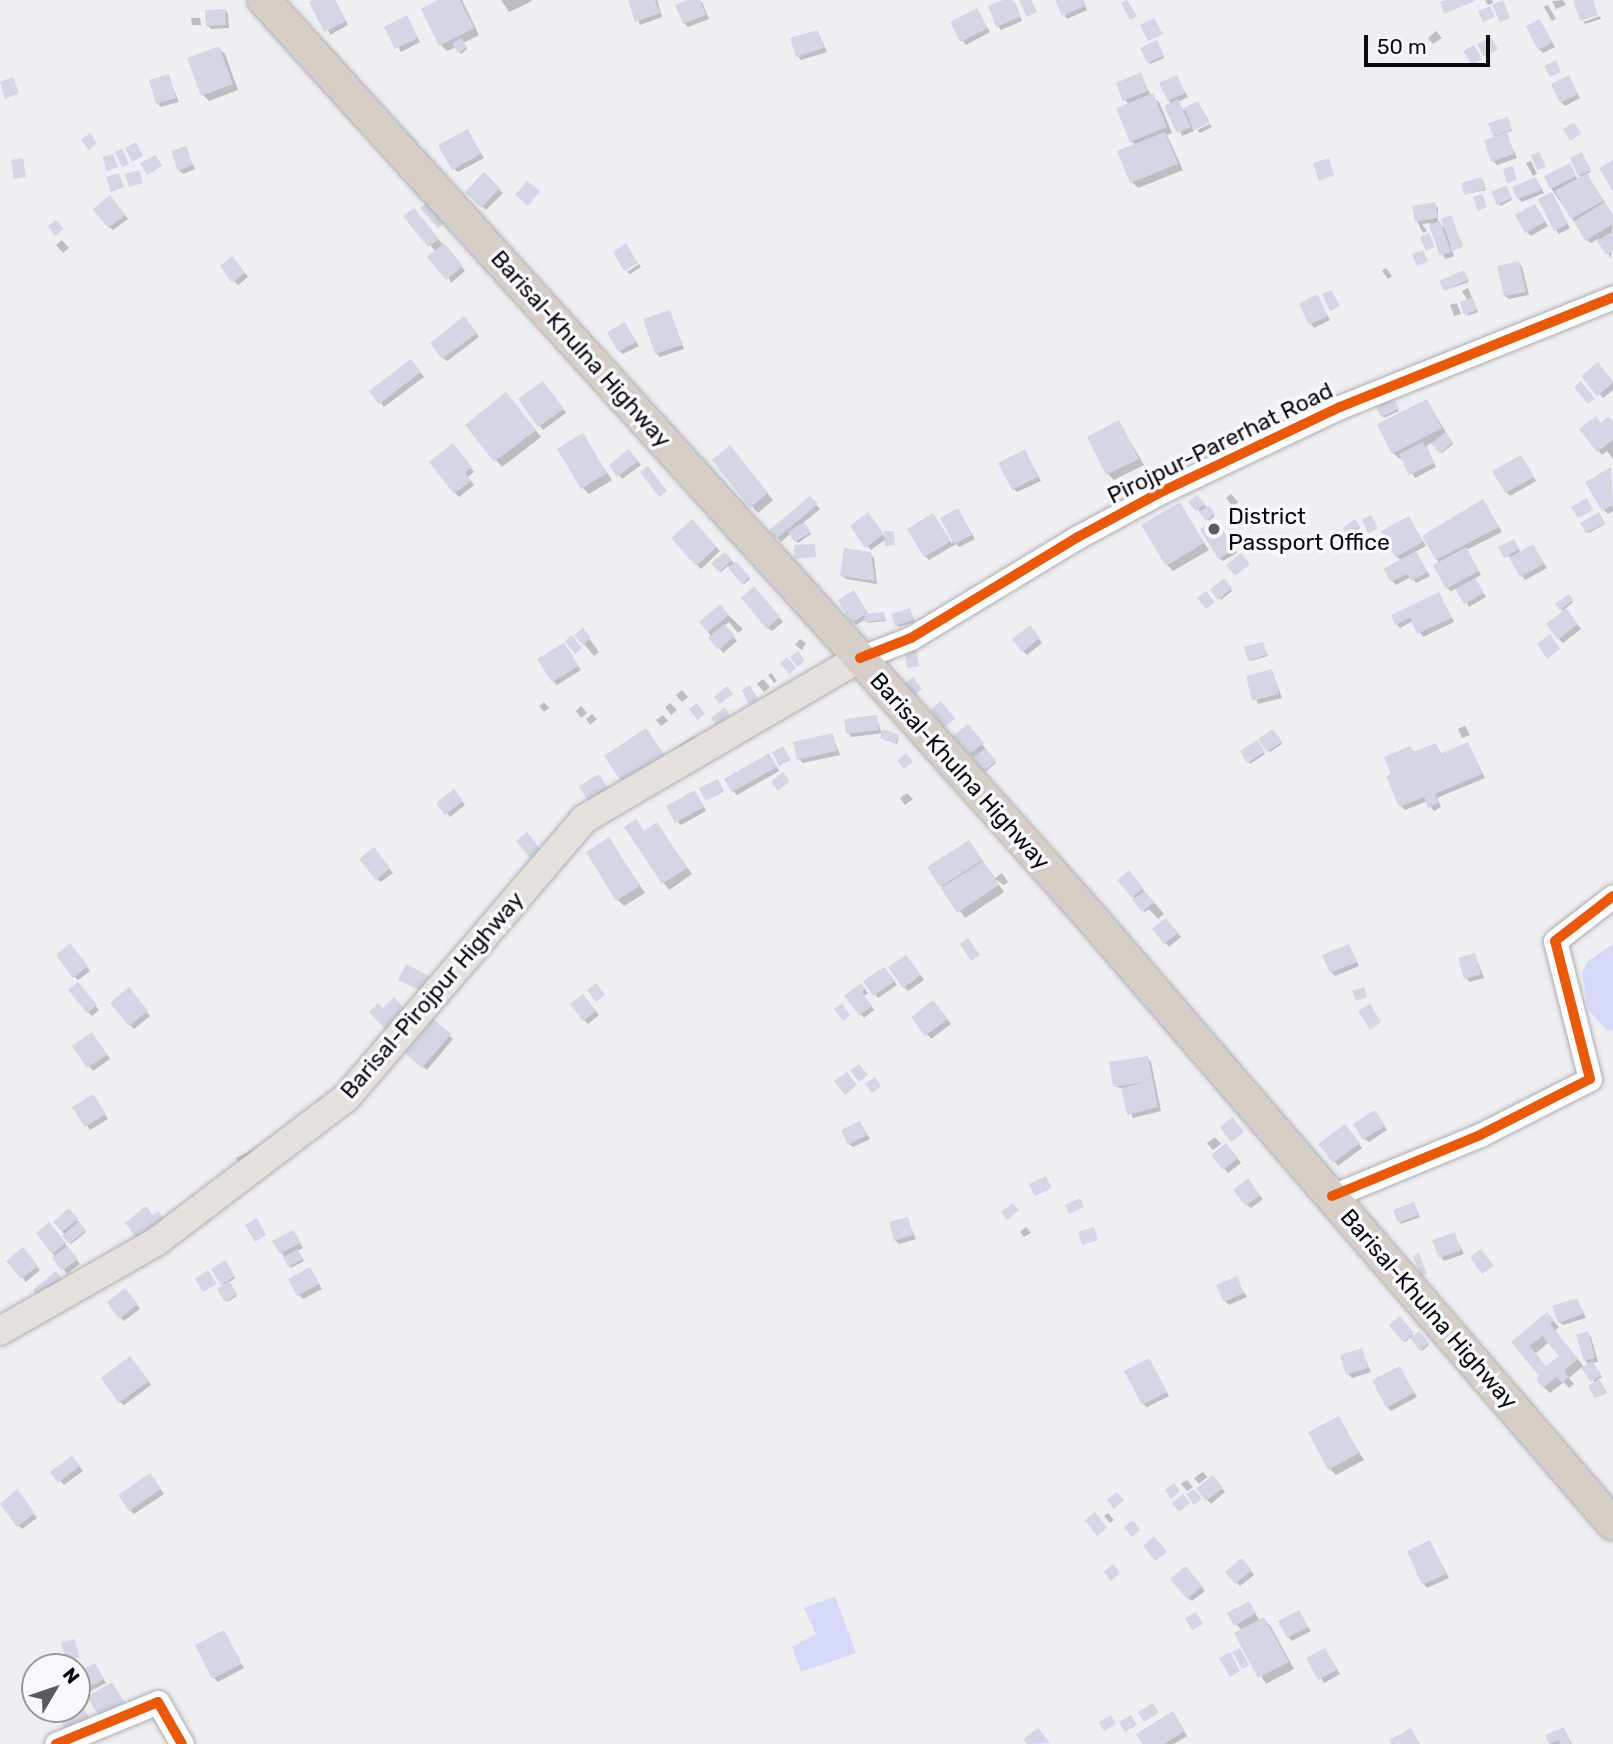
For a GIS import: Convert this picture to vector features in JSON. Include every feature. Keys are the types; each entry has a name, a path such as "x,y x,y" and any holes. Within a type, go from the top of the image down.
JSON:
{"highway":[{"name":"Barisal-Khulna Highway","path":"264,0 860,658 1332,1196 1613,1524"}],"main road":[{"name":"Barisal-Pirojpur Highway","path":"0,1331 156,1242 346,1098 584,819 860,658"}],"street":[{"name":"Pirojpur-Parerhat Road","path":"860,658 911,638 1078,537 1161,492 1340,407 1613,297"},
{"path":"1332,1196 1480,1135 1590,1079 1555,941 1613,896"},
{"path":"56,1744 158,1702 182,1744"}],"water":[{"path":"1613,944 1613,1030 1607,1031 1588,1009 1582,972 1588,961"},
{"path":"835,1596 856,1653 801,1672 792,1647 816,1634 804,1608"}],"building":[{"path":"335,0 346,21 324,32 309,2"},
{"path":"438,0 460,0 474,28 439,46 421,9"},
{"path":"628,0 655,0 660,13 635,22"},
{"path":"688,0 700,0 706,15 683,24 675,5"},
{"path":"1003,0 1013,0 1020,17 996,27 988,6"},
{"path":"1019,0 1031,0 1037,12 1027,17"},
{"path":"1055,0 1082,0 1085,6 1062,16"},
{"path":"1127,0 1137,16 1130,20 1121,3"},
{"path":"1503,0 1510,18 1500,22 1492,5"},
{"path":"1573,0 1593,0 1598,15 1580,21"},
{"path":"1475,1 1444,14 1440,2"},
{"path":"1490,6 1495,17 1483,22 1478,11"},
{"path":"977,8 988,28 960,42 950,22"},
{"path":"225,9 226,25 206,26 205,10"},
{"path":"407,15 418,38 395,49 384,27"},
{"path":"1154,18 1163,34 1148,41 1140,25"},
{"path":"1540,19 1552,43 1538,50 1526,26"},
{"path":"818,30 824,48 796,57 790,38"},
{"path":"1491,37 1498,49 1484,57 1477,44"},
{"path":"461,38 467,47 458,53 452,44"},
{"path":"1157,40 1164,56 1147,63 1140,48"},
{"path":"1474,45 1482,59 1472,65 1463,51"},
{"path":"219,46 233,84 201,96 187,58"},
{"path":"1556,60 1561,72 1550,77 1544,66"},
{"path":"1141,72 1148,91 1123,101 1116,83"},
{"path":"169,74 176,98 156,104 149,80"},
{"path":"1177,75 1185,93 1168,101 1159,83"},
{"path":"1569,75 1578,94 1560,103 1551,84"},
{"path":"13,77 19,93 5,99 0,82"},
{"path":"1153,93 1167,127 1130,142 1116,108"},
{"path":"1178,99 1191,127 1177,133 1164,106"},
{"path":"1198,101 1209,123 1194,130 1184,108"},
{"path":"1508,117 1512,130 1493,136 1488,123"},
{"path":"1574,122 1581,134 1570,141 1563,129"},
{"path":"468,129 481,154 452,170 438,145"},
{"path":"1165,132 1178,164 1130,183 1117,151"},
{"path":"1507,132 1514,154 1491,162 1484,140"},
{"path":"90,133 97,143 89,150 81,140"},
{"path":"136,142 143,156 132,162 125,148"},
{"path":"186,146 193,165 178,171 171,151"},
{"path":"122,149 129,164 122,167 115,152"},
{"path":"1539,152 1546,167 1537,170 1531,155"},
{"path":"1582,152 1591,170 1578,176 1570,158"},
{"path":"113,154 118,167 107,171 102,157"},
{"path":"156,155 162,166 147,175 140,163"},
{"path":"23,158 26,177 14,179 11,160"},
{"path":"1329,158 1334,175 1319,181 1313,163"},
{"path":"1613,160 1613,192 1599,168"},
{"path":"1570,163 1576,176 1550,189 1544,176"},
{"path":"1513,166 1517,180 1507,183 1503,169"},
{"path":"139,170 143,183 129,187 125,174"},
{"path":"484,172 500,188 481,208 465,192"},
{"path":"119,173 124,187 111,192 106,177"},
{"path":"1587,173 1603,201 1571,219 1555,191"},
{"path":"1482,177 1485,189 1464,195 1461,183"},
{"path":"1536,177 1541,190 1517,199 1512,187"},
{"path":"527,181 540,191 528,206 515,195"},
{"path":"1506,185 1512,198 1497,205 1491,192"},
{"path":"1552,192 1568,224 1554,231 1538,199"},
{"path":"1482,194 1487,207 1478,211 1473,197"},
{"path":"110,195 125,215 108,228 93,209"},
{"path":"428,202 445,222 438,228 420,208"},
{"path":"1435,202 1438,218 1415,222 1412,206"},
{"path":"1605,202 1613,215 1613,224 1585,241 1574,221"},
{"path":"1535,204 1545,222 1525,233 1515,215"},
{"path":"414,208 439,239 428,247 403,216"},
{"path":"1451,215 1463,247 1453,251 1441,219"},
{"path":"56,220 64,229 55,236 48,226"},
{"path":"1440,221 1451,252 1440,256 1429,225"},
{"path":"1613,231 1613,251 1606,255 1597,241"},
{"path":"1429,233 1435,247 1426,251 1420,237"},
{"path":"444,243 463,266 446,280 427,257"},
{"path":"626,243 638,263 624,271 613,252"},
{"path":"1423,250 1428,261 1417,266 1412,254"},
{"path":"232,256 245,273 232,283 220,266"},
{"path":"1519,261 1526,292 1504,296 1497,266"},
{"path":"1464,270 1468,280 1444,291 1439,281"},
{"path":"1331,290 1340,306 1330,311 1322,294"},
{"path":"1317,294 1328,316 1309,325 1299,304"},
{"path":"1473,297 1477,310 1464,315 1460,302"},
{"path":"670,310 682,345 655,354 643,319"},
{"path":"464,316 477,333 442,359 430,343"},
{"path":"625,322 636,342 618,352 607,332"},
{"path":"411,359 421,372 379,404 369,391"},
{"path":"1598,362 1613,383 1597,396 1581,376"},
{"path":"543,381 564,409 538,427 518,399"},
{"path":"1581,381 1595,399 1588,404 1574,387"},
{"path":"506,392 536,430 494,462 465,425"},
{"path":"1393,396 1399,409 1381,417 1375,404"},
{"path":"1427,399 1442,428 1392,454 1377,424"},
{"path":"1596,416 1601,423 1608,416 1613,422 1613,440 1597,452 1579,429"},
{"path":"1119,420 1139,459 1106,475 1087,437"},
{"path":"1445,432 1453,442 1440,453 1431,444"},
{"path":"583,433 607,473 581,489 557,449"},
{"path":"1423,442 1434,463 1409,475 1399,454"},
{"path":"453,443 472,467 465,472 471,481 454,494 429,462"},
{"path":"730,445 768,493 750,508 712,460"},
{"path":"629,449 638,461 617,477 609,465"},
{"path":"1025,449 1038,477 1012,490 998,463"},
{"path":"1521,455 1534,477 1505,493 1492,471"},
{"path":"648,466 667,491 659,497 640,472"},
{"path":"1611,467 1613,505 1602,511 1585,482"},
{"path":"1197,495 1205,504 1196,511 1188,502"},
{"path":"810,496 818,504 776,539 769,530"},
{"path":"1587,498 1593,510 1578,518 1571,507"},
{"path":"1483,499 1499,527 1436,560 1422,536"},
{"path":"1180,502 1204,543 1166,566 1141,525"},
{"path":"1209,505 1215,514 1206,521 1199,512"},
{"path":"958,508 972,535 954,544 940,518"},
{"path":"868,512 884,534 865,548 850,526"},
{"path":"1599,512 1605,523 1586,533 1580,523"},
{"path":"933,513 951,541 924,557 907,529"},
{"path":"1371,515 1378,528 1368,533 1362,519"},
{"path":"1409,516 1423,542 1395,557 1381,531"},
{"path":"692,519 717,547 696,566 671,538"},
{"name":"District Passport Office","path":"1217,519 1234,549 1218,559 1200,529"},
{"path":"1355,519 1360,526 1348,535 1343,528"},
{"path":"804,522 811,532 795,542 788,532"},
{"path":"1360,530 1367,539 1353,551 1345,541"},
{"path":"884,531 894,531 895,545 885,546"},
{"path":"1514,539 1519,549 1504,558 1498,547"},
{"path":"815,544 816,557 794,559 794,545"},
{"path":"1533,544 1544,564 1520,577 1509,558"},
{"path":"1466,547 1479,571 1446,589 1433,565"},
{"path":"844,548 871,552 875,581 840,576"},
{"path":"1416,551 1428,572 1411,581 1407,574 1391,582 1383,569"},
{"path":"725,552 732,560 719,572 711,563"},
{"path":"1241,553 1250,564 1235,576 1226,565"},
{"path":"736,561 750,577 742,584 728,568"},
{"path":"1224,578 1232,588 1218,600 1210,589"},
{"path":"1475,578 1484,593 1464,604 1455,589"},
{"path":"754,586 780,617 767,629 741,598"},
{"path":"854,590 868,613 851,623 838,600"},
{"path":"1206,591 1215,602 1206,609 1197,598"},
{"path":"1439,592 1451,618 1417,634 1410,618 1395,625 1391,615"},
{"path":"1569,594 1573,600 1560,610 1555,604"},
{"path":"720,604 729,615 708,632 699,622"},
{"path":"910,608 914,620 895,626 891,614"},
{"path":"1566,608 1578,624 1558,640 1546,624"},
{"path":"884,612 885,620 865,622 864,614"},
{"path":"724,624 735,636 718,650 708,638"},
{"path":"1030,625 1040,638 1022,652 1012,639"},
{"path":"583,628 591,638 583,645 574,635"},
{"path":"1550,634 1560,649 1547,659 1537,644"},
{"path":"572,635 582,648 575,654 565,641"},
{"path":"1263,642 1267,655 1248,661 1244,647"},
{"path":"564,643 579,666 552,682 537,659"},
{"path":"916,648 919,666 907,668 905,650"},
{"path":"798,651 805,661 797,667 790,657"},
{"path":"787,657 796,668 789,674 780,663"},
{"path":"1272,669 1279,694 1252,701 1246,676"},
{"path":"913,677 922,689 914,695 905,683"},
{"path":"750,685 758,700 749,704 742,690"},
{"path":"727,686 733,694 720,704 714,697"},
{"path":"941,701 955,719 944,727 930,710"},
{"path":"697,703 705,714 698,720 689,709"},
{"path":"725,707 730,715 717,725 711,718"},
{"path":"877,715 879,730 846,734 844,719"},
{"path":"968,724 984,743 968,755 953,736"},
{"path":"646,728 669,762 627,790 604,756"},
{"path":"883,729 899,735 896,743 880,738"},
{"path":"1273,729 1282,742 1267,752 1258,739"},
{"path":"833,733 837,751 797,760 793,742"},
{"path":"1257,740 1265,752 1247,763 1240,751"},
{"path":"1468,742 1482,774 1435,794 1438,803 1428,808 1424,797 1399,807 1386,776 1391,774 1384,757 1410,746 1413,752 1436,743 1440,754"},
{"path":"783,746 791,760 779,766 772,752"},
{"path":"986,748 996,761 983,772 972,758"},
{"path":"769,753 777,767 732,792 724,779"},
{"path":"906,753 913,762 904,769 897,761"},
{"path":"783,772 790,781 778,791 771,782"},
{"path":"599,774 613,796 592,808 579,786"},
{"path":"718,779 724,792 705,801 699,788"},
{"path":"454,789 463,801 445,815 436,803"},
{"path":"695,790 704,807 675,823 666,806"},
{"path":"636,819 644,831 657,822 687,868 662,884 624,827"},
{"path":"527,832 541,850 530,858 516,841"},
{"path":"609,837 640,886 616,901 586,852"},
{"path":"969,840 982,860 940,887 927,867"},
{"path":"374,847 390,868 376,880 359,859"},
{"path":"983,861 999,885 957,913 941,888"},
{"path":"1129,870 1143,888 1132,898 1117,880"},
{"path":"1144,891 1154,903 1142,912 1132,900"},
{"path":"1166,918 1178,933 1164,944 1152,929"},
{"path":"968,938 980,955 971,961 960,944"},
{"path":"70,943 88,966 73,978 56,955"},
{"path":"1349,944 1357,962 1330,973 1322,955"},
{"path":"1475,953 1481,974 1464,979 1458,958"},
{"path":"906,955 921,975 903,988 888,967"},
{"path":"406,964 429,976 421,991 398,980"},
{"path":"884,967 895,981 873,996 863,981"},
{"path":"78,982 97,1005 87,1013 68,990"},
{"path":"596,983 605,995 596,1002 587,990"},
{"path":"861,983 866,989 862,992 872,1006 859,1015 844,996"},
{"path":"129,987 148,1011 129,1026 110,1003"},
{"path":"1364,987 1367,997 1356,1001 1352,991"},
{"path":"583,994 596,1011 583,1021 570,1004"},
{"path":"394,997 407,1011 387,1031 369,1012 378,1003 383,1008"},
{"path":"933,1000 948,1019 925,1036 911,1017"},
{"path":"842,1004 850,1015 843,1021 834,1009"},
{"path":"1370,1004 1381,1022 1370,1030 1358,1011"},
{"path":"433,1019 451,1034 422,1068 405,1053"},
{"path":"92,1032 107,1055 87,1068 72,1046"},
{"path":"1148,1056 1158,1107 1127,1115 1121,1088 1145,1082 1113,1087 1109,1062"},
{"path":"859,1064 868,1075 859,1082 850,1070"},
{"path":"847,1072 857,1085 845,1095 834,1081"},
{"path":"875,1077 881,1086 872,1093 865,1084"},
{"path":"93,1094 106,1114 85,1127 72,1107"},
{"path":"1375,1110 1385,1126 1363,1140 1353,1124"},
{"path":"1232,1117 1244,1132 1231,1142 1220,1127"},
{"path":"860,1121 867,1135 848,1145 841,1130"},
{"path":"1345,1124 1360,1143 1333,1163 1318,1144"},
{"path":"1226,1143 1238,1158 1223,1170 1211,1155"},
{"path":"1046,1176 1052,1188 1035,1196 1029,1184"},
{"path":"1248,1178 1260,1195 1246,1206 1233,1190"},
{"path":"1080,1198 1084,1207 1069,1214 1065,1205"},
{"path":"1414,1202 1419,1215 1398,1223 1393,1210"},
{"path":"1013,1203 1019,1210 1007,1220 1001,1212"},
{"path":"146,1206 153,1215 158,1211 171,1227 144,1248 125,1223"},
{"path":"69,1208 78,1219 62,1232 53,1222"},
{"path":"908,1217 913,1235 894,1241 889,1222"},
{"path":"257,1218 266,1235 255,1242 245,1225"},
{"path":"79,1221 86,1230 69,1244 62,1236"},
{"path":"49,1222 66,1243 52,1254 36,1233"},
{"path":"1094,1227 1098,1240 1082,1245 1078,1232"},
{"path":"293,1230 301,1243 280,1254 272,1241"},
{"path":"1455,1232 1461,1250 1439,1258 1432,1240"},
{"path":"67,1246 78,1259 62,1271 52,1258"},
{"path":"23,1247 38,1266 21,1279 6,1261"},
{"path":"298,1249 303,1259 288,1267 283,1257"},
{"path":"1481,1249 1494,1266 1482,1274 1470,1257"},
{"path":"1419,1253 1427,1274 1421,1276 1413,1256"},
{"path":"225,1260 235,1276 221,1285 211,1269"},
{"path":"310,1267 319,1284 297,1296 288,1279"},
{"path":"208,1270 217,1284 203,1292 195,1279"},
{"path":"56,1271 69,1287 45,1307 33,1290"},
{"path":"1237,1276 1244,1293 1224,1302 1216,1285"},
{"path":"229,1281 237,1294 225,1302 217,1289"},
{"path":"125,1288 138,1304 119,1319 107,1302"},
{"path":"1577,1298 1583,1314 1558,1323 1552,1306"},
{"path":"1547,1312 1554,1320 1550,1324 1578,1359 1564,1371 1569,1377 1562,1383 1557,1377 1543,1388 1536,1379 1539,1376 1511,1342","holes":["1542,1336 1559,1356 1546,1366 1530,1346"]},
{"path":"1400,1316 1414,1333 1403,1342 1389,1325"},
{"path":"1419,1331 1429,1343 1420,1351 1410,1338"},
{"path":"1588,1331 1595,1358 1584,1361 1576,1335"},
{"path":"1362,1348 1368,1368 1346,1375 1340,1355"},
{"path":"130,1356 149,1381 119,1403 101,1378"},
{"path":"1149,1358 1167,1392 1142,1405 1124,1371"},
{"path":"1592,1361 1602,1375 1591,1382 1581,1368"},
{"path":"1400,1366 1414,1393 1386,1408 1372,1380"},
{"path":"1599,1379 1607,1392 1595,1398 1588,1386"},
{"path":"1339,1416 1359,1453 1328,1470 1308,1432"},
{"path":"72,1456 80,1466 58,1483 50,1472"},
{"path":"150,1473 161,1489 129,1511 118,1495"},
{"path":"1213,1475 1223,1488 1206,1501 1196,1489"},
{"path":"1174,1483 1180,1491 1171,1499 1165,1490"},
{"path":"17,1489 35,1513 17,1527 0,1504"},
{"path":"1194,1489 1202,1499 1194,1505 1186,1494"},
{"path":"1117,1492 1124,1500 1114,1509 1107,1500"},
{"path":"1183,1494 1190,1503 1179,1512 1172,1503"},
{"path":"1095,1512 1107,1528 1097,1536 1085,1520"},
{"path":"1133,1520 1140,1530 1132,1537 1124,1527"},
{"path":"1154,1536 1167,1552 1155,1561 1143,1546"},
{"path":"1430,1540 1446,1574 1422,1585 1407,1551"},
{"path":"1242,1558 1252,1570 1235,1584 1225,1572"},
{"path":"1113,1564 1120,1573 1111,1581 1104,1572"},
{"path":"1186,1566 1202,1586 1187,1599 1170,1579"},
{"path":"1249,1601 1256,1613 1234,1626 1227,1613"},
{"path":"1299,1610 1308,1627 1287,1638 1278,1621"},
{"path":"1196,1612 1203,1624 1192,1630 1185,1618"},
{"path":"1264,1617 1289,1662 1258,1678 1234,1633"},
{"path":"224,1630 242,1664 212,1679 195,1645"},
{"path":"74,1639 79,1653 64,1653 61,1643"},
{"path":"1240,1648 1249,1665 1242,1669 1232,1652"},
{"path":"1325,1648 1337,1670 1318,1680 1306,1658"},
{"path":"1230,1652 1240,1671 1230,1677 1219,1658"},
{"path":"95,1663 104,1679 91,1686 91,1665"},
{"path":"112,1682 124,1702 100,1717 91,1703 91,1695"},
{"path":"1153,1703 1159,1713 1144,1722 1138,1712"},
{"path":"1173,1711 1185,1731 1164,1744 1142,1744 1136,1734"},
{"path":"1111,1715 1116,1724 1104,1731 1099,1722"},
{"path":"1131,1715 1137,1725 1125,1732 1119,1722"},
{"path":"62,1723 84,1723 66,1732"},
{"path":"1564,1727 1571,1744 1560,1744 1559,1740 1549,1744 1545,1735"},
{"path":"1038,1728 1050,1743 1027,1744 1023,1739"},
{"path":"1411,1728 1420,1744 1391,1744 1389,1740"}],"cycle path":[{"path":"860,658 911,638 1078,537 1161,492 1340,407 1613,297"},
{"path":"1332,1196 1480,1135 1590,1079 1555,941 1613,896"},
{"path":"56,1744 158,1702 182,1744"}],"place":[{"name":"District Passport Office","path":"1214,529"}]}
